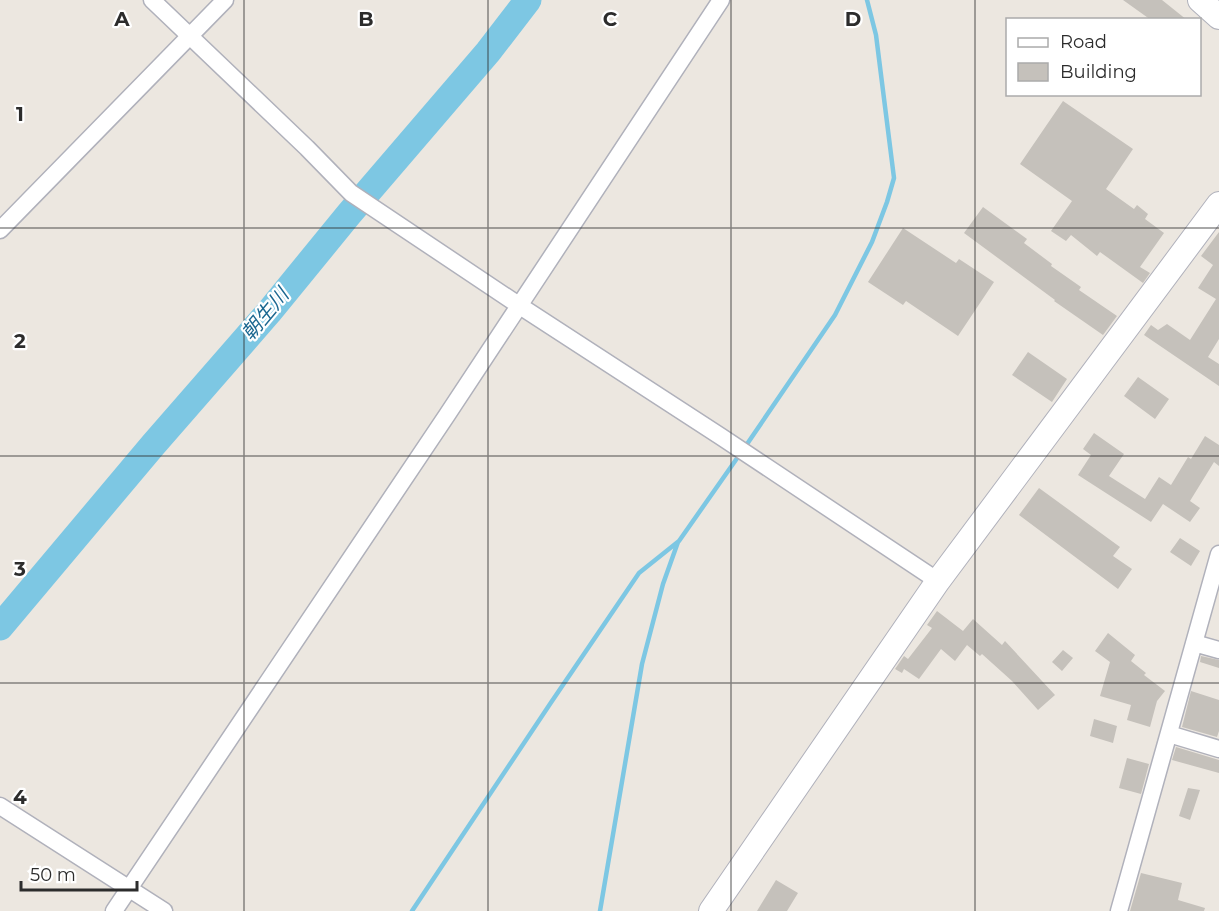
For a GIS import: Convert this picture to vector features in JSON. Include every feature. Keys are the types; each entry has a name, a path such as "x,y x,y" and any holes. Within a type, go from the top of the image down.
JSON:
{"street":[{"path":"152,0 351,193 938,581"},
{"path":"0,230 225,0"},
{"path":"114,911 520,306 721,0"},
{"path":"1200,0 1219,17"},
{"path":"711,911 938,581 1219,204"},
{"path":"1119,911 1219,554"},
{"path":"1194,643 1219,650"},
{"path":"1169,734 1219,748"},
{"path":"0,806 164,911"}],"building":[{"path":"1123,0 1162,0 1184,18 1148,18"},
{"path":"1063,101 1133,149 1106,189 1134,209 1137,205 1148,214 1145,219 1164,233 1140,267 1150,273 1143,283 1100,252 1097,256 1071,235 1066,241 1051,231 1072,201 1020,164"},
{"path":"983,207 1027,239 1024,243 1081,287 1079,290 1117,316 1103,335 964,233"},
{"path":"903,228 956,263 959,259 994,282 958,336 906,301 903,305 868,282"},
{"path":"1219,232 1219,339 1208,357 1219,364 1219,386 1144,335 1151,325 1158,330 1167,324 1190,340 1216,299 1198,288 1213,265 1201,256"},
{"path":"1028,352 1067,379 1052,402 1012,375"},
{"path":"1138,377 1169,399 1155,419 1124,396"},
{"path":"1094,433 1124,454 1109,476 1145,499 1159,477 1171,485 1188,457 1191,459 1205,436 1219,445 1219,466 1214,462 1190,501 1200,508 1190,522 1163,504 1151,522 1078,475 1091,455 1083,449"},
{"path":"1039,488 1120,547 1113,556 1132,569 1118,589 1019,515"},
{"path":"1180,538 1200,551 1191,566 1170,552"},
{"path":"937,611 963,631 973,619 1002,645 1005,641 1055,695 1038,710 1012,681 982,654 980,656 967,645 955,661 941,649 919,679 904,669 902,673 895,669 904,656 908,659 932,628 927,625"},
{"path":"1108,633 1135,655 1131,661 1146,673 1144,675 1165,691 1157,701 1150,727 1127,720 1131,705 1100,696 1110,662 1095,651"},
{"path":"1063,650 1073,658 1062,671 1052,662"},
{"path":"1201,656 1219,660 1219,668 1200,662"},
{"path":"1191,691 1219,700 1217,737 1182,727"},
{"path":"1094,719 1117,726 1113,743 1090,736"},
{"path":"1176,747 1219,760 1219,773 1172,760"},
{"path":"1127,758 1149,764 1141,794 1119,788"},
{"path":"1188,788 1200,790 1190,820 1179,816"},
{"path":"1141,873 1182,883 1178,900 1205,908 1204,911 1130,911"},
{"path":"776,880 798,893 787,911 757,911"}],"waterway":[{"name":"朝生川","path":"0,627 488,52 528,0"},
{"path":"745,447 835,315 872,242 894,178 876,35 867,0"},
{"path":"412,911 639,573 679,541 740,454"},
{"path":"600,911 642,664 663,584 678,542"}]}
